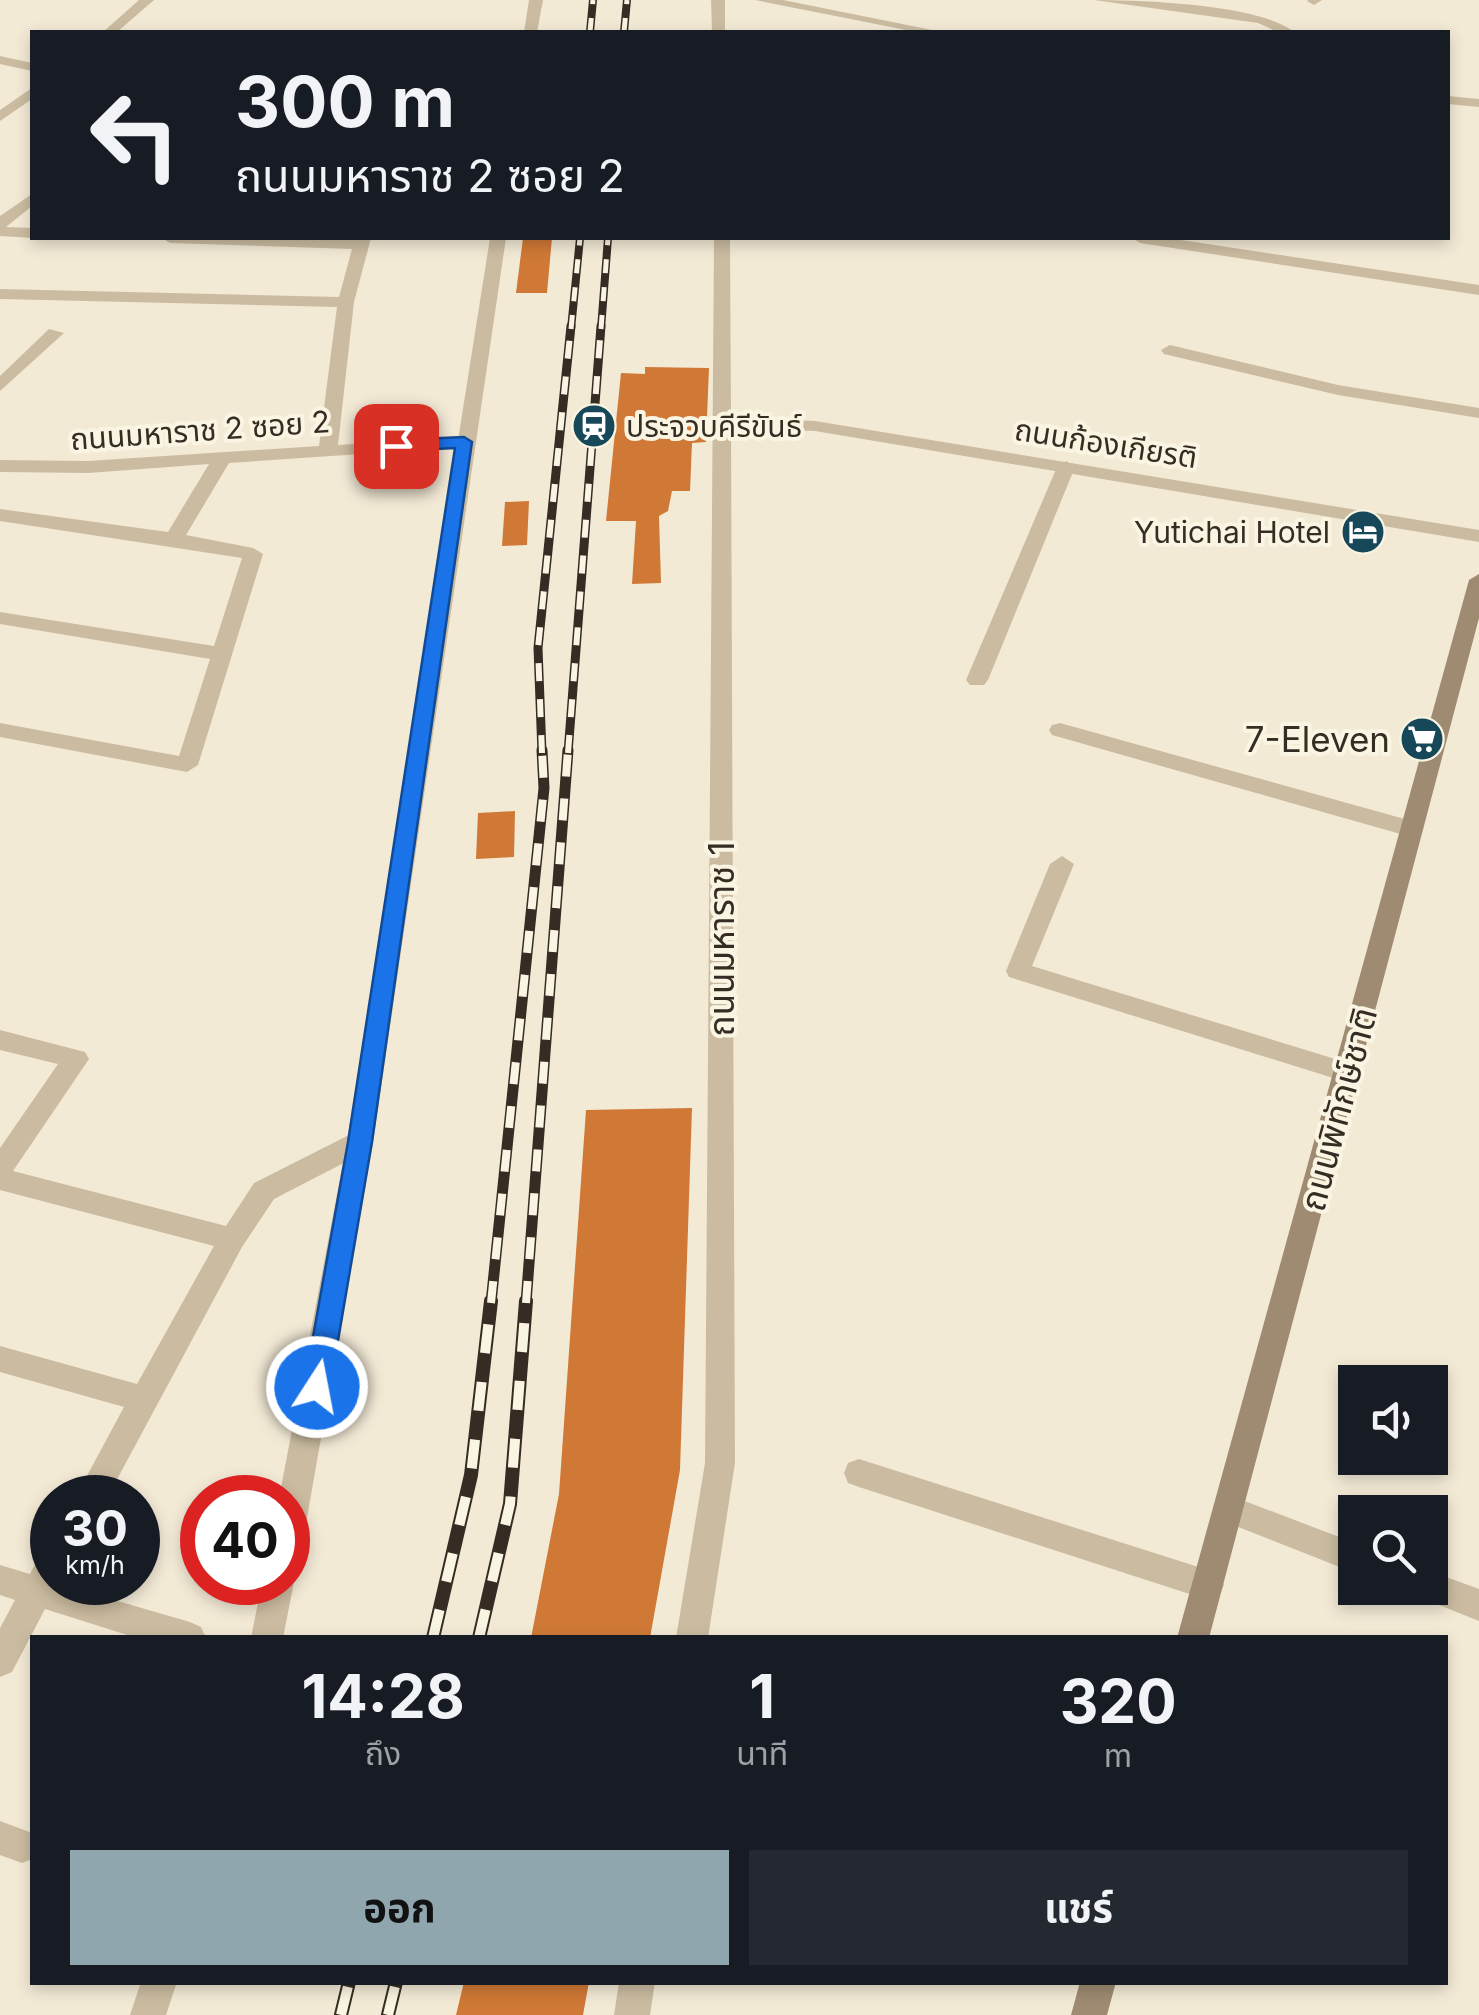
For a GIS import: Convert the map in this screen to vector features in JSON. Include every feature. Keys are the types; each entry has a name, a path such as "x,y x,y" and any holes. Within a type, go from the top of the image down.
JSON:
{"main road":[{"name":"ถนนพิทักษ์ชาติ","path":"1195,1635 1479,580"},
{"path":"1089,2015 1097,1985"}],"street":[{"path":"111,30 148,0"},
{"path":"531,30 536,0"},
{"path":"718,0 719,30"},
{"path":"762,0 924,30"},
{"path":"1102,0 1261,19 1283,30"},
{"path":"0,60 30,68"},
{"path":"5,117 30,94"},
{"path":"1450,100 1479,104"},
{"path":"0,224 30,201"},
{"path":"0,232 30,232"},
{"path":"298,240 362,241 346,302 328,449"},
{"path":"299,1475 360,1142 498,240"},
{"name":"ถนนมหาราช 1","path":"692,1635 720,1463 722,240"},
{"path":"1153,240 1479,290"},
{"path":"0,294 346,302"},
{"path":"0,386 55,334"},
{"path":"1170,350 1338,390 1479,413"},
{"name":"ถนนก้องเกียรติ","path":"723,422 815,426 1479,536"},
{"name":"ถนนมหาราช 2 ซอย 2","path":"0,466 88,468 464,442"},
{"path":"174,539 223,457"},
{"path":"977,680 1066,467"},
{"path":"0,515 253,554 188,764 0,730"},
{"path":"0,618 222,654"},
{"path":"1060,730 1411,829"},
{"path":"1062,864 1018,971 1349,1072"},
{"path":"0,1040 76,1059 0,1169"},
{"path":"103,1475 232,1239 264,1191 360,1142"},
{"path":"0,1179 232,1239"},
{"path":"0,1359 145,1399"},
{"path":"860,1473 1208,1586"},
{"path":"1229,1509 1338,1551"},
{"path":"0,1580 30,1579"},
{"path":"1448,1593 1479,1605"},
{"path":"0,1661 30,1605"},
{"path":"110,1605 183,1635"},
{"path":"268,1635 273,1605"},
{"path":"148,2015 158,1985"},
{"path":"632,2015 637,1985"}],"building":[{"path":"523,240 552,240 547,293 516,293"},
{"path":"645,367 709,368 706,442 692,443 690,491 672,491 668,511 659,516 661,583 632,584 636,521 606,521 621,373 645,374"},
{"path":"529,501 527,545 502,546 505,502"},
{"path":"515,811 514,857 476,859 478,813"},
{"path":"692,1108 680,1470 651,1635 532,1635 559,1494 586,1110"},
{"path":"463,1985 588,1985 583,2015 456,2015"}],"railway":[{"path":"590,30 593,0"},
{"path":"624,30 627,0"},
{"path":"571,329 580,240"},
{"path":"601,329 608,240"},
{"path":"542,753 538,648 571,326"},
{"path":"568,753 601,326"},
{"path":"491,1303 544,788 542,750"},
{"path":"526,1303 568,750"},
{"path":"434,1635 471,1475 491,1301"},
{"path":"480,1635 510,1504 526,1301"},
{"path":"341,2015 348,1985"},
{"path":"388,2015 395,1985"}],"place":[{"name":"ประจวบคีรีขันธ์","path":"594,426"},
{"name":"Yutichai Hotel","path":"1363,532"},
{"name":"7-Eleven","path":"1422,739"}],"route":[{"path":"317,1387 360,1142 464,442 396,446"}]}
